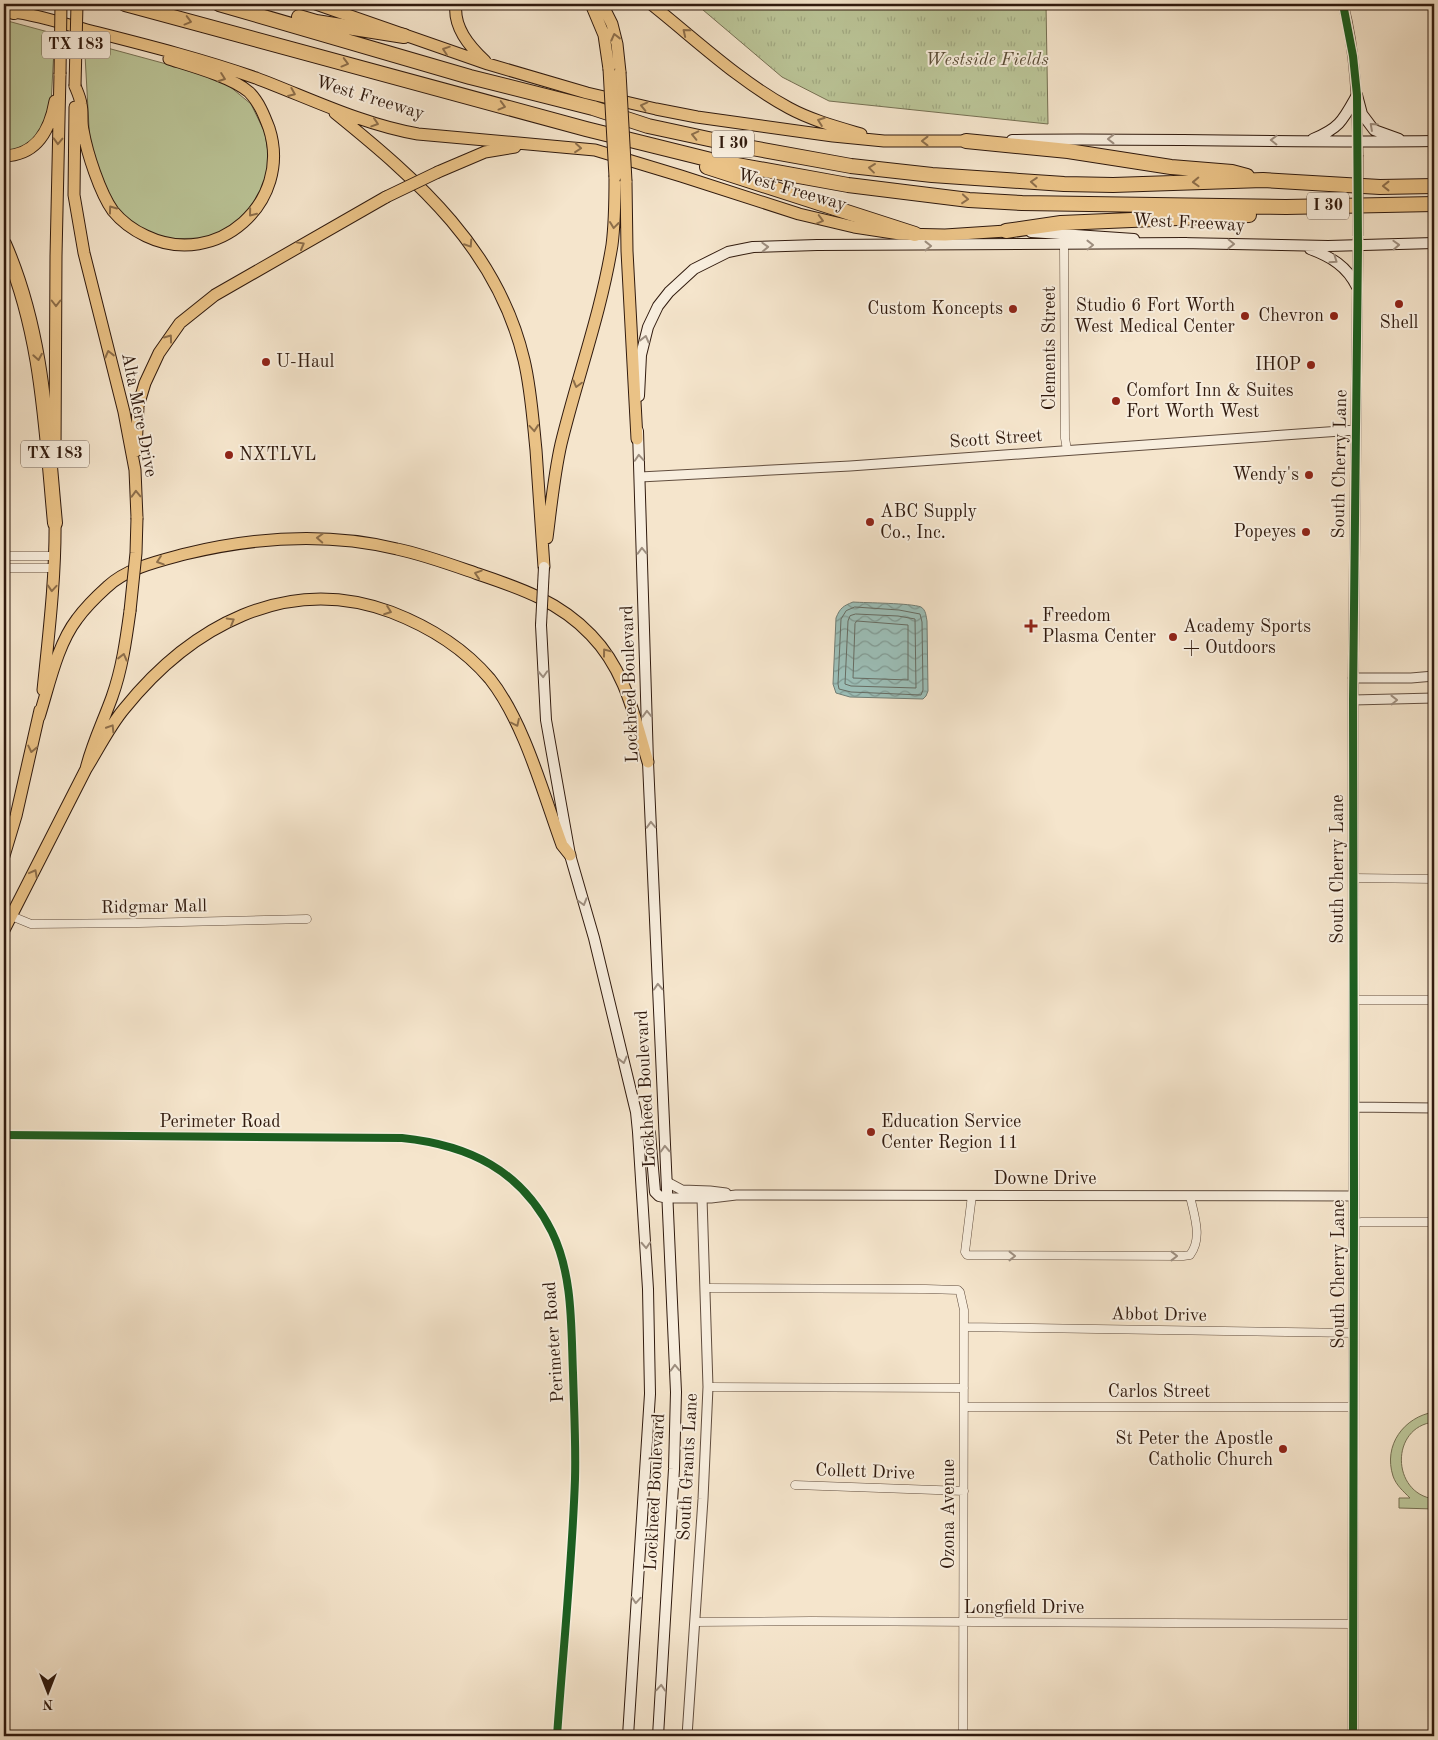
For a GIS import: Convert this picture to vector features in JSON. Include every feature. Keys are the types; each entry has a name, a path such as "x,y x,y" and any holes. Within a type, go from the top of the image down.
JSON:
{"highway":[{"name":"West Freeway","path":"125,4 578,127 715,161 830,182 969,200 1063,204 1286,207 1434,204"},
{"name":"West Freeway","path":"219,4 470,76 593,108 648,126 751,148 851,166 942,176 1064,184 1113,185 1262,180 1380,187 1434,186"},
{"path":"248,4 316,22 404,36"},
{"path":"966,141 1068,151 1170,167 1232,172 1262,180"},
{"path":"693,155 708,167 915,234"},
{"path":"1006,231 1061,223 1264,214 1286,207"},
{"path":"4,244 25,300 38,355 56,523"}],"main road":[{"name":"TX 183","path":"4,856 18,808 40,717 54,562 56,523 54,392 61,4"},
{"name":"Alta Mere Drive","path":"4,930 8,914 86,770 91,747 112,697 126,646 136,553 135,470 124,412 84,253 74,195 77,4"},
{"path":"316,4 488,64 587,93 672,112 804,132 884,141 1115,138 1357,142 1434,141"},
{"path":"456,4 455,11 461,32 471,48 488,64"},
{"path":"591,4 604,35 614,70"},
{"path":"602,4 613,31 620,179 627,251 637,439"},
{"path":"651,4 760,90 789,108 824,123 884,141"},
{"name":"West Freeway","path":"7,11 146,45 228,69 328,108 410,133 595,150 828,222 915,234 946,235 1006,231 1082,234 1186,244 1302,246 1358,241 1434,244"},
{"path":"75,86 81,104 83,130 98,183 114,212 132,230 166,244 192,245 224,237 254,213 264,196 272,172 274,144 260,106 248,92 234,82 161,56 146,45"},
{"path":"4,156 12,156 28,151 42,139 54,109 60,74"},
{"path":"1308,141 1328,133 1338,126 1357,95"},
{"path":"1357,95 1362,114 1374,130 1405,142"},
{"path":"328,108 398,165 440,206 459,228 497,289 516,335 524,361 533,420 544,567"},
{"path":"135,470 138,406 145,383 159,352 180,323 215,295 386,197 485,152 529,144"},
{"path":"544,567 554,478 612,246 620,179"},
{"name":"Lockheed Boulevard","path":"658,1736 674,1469 676,1392 648,762 640,477 637,439 641,355 648,327 658,306 669,292 694,269 713,259 742,249 817,245 1186,244"},
{"path":"1302,246 1327,255 1341,265 1351,275 1357,287"},
{"path":"40,717 64,640 77,619 108,586 126,574 163,560 240,542 298,537 339,539 396,548 433,559 524,590 551,603 566,613 591,635 614,664 622,680 648,762"},
{"name":"Lockheed Boulevard","path":"544,567 541,625 546,720 570,856 594,938 637,1120 648,1289 650,1394 628,1736"},
{"path":"86,770 123,710 187,646 236,617 262,607 319,598 343,599 379,608 433,630 452,643 480,668 508,707 519,729 562,845 570,856"},
{"path":"637,1120 650,1133 655,1192 659,1196 668,1198"}],"street":[{"name":"South Cherry Lane","path":"1343,4 1353,56 1357,95 1358,155 1353,678 1353,1736"},
{"name":"Clements Street","path":"1064,245 1065,438 1067,450"},
{"name":"Scott Street","path":"640,477 850,466 1355,430"},
{"path":"4,556 54,562"},
{"path":"4,568 54,562"},
{"path":"1353,678 1434,676"},
{"path":"1353,700 1434,698"},
{"path":"1353,878 1434,879"},
{"name":"Ridgmar Mall","path":"8,914 31,924 307,919"},
{"path":"1354,1000 1434,1000"},
{"path":"1354,1107 1434,1108"},
{"name":"Perimeter Road","path":"4,1135 402,1138 428,1140 455,1147 486,1161 505,1174 525,1193 541,1213 553,1234 569,1288 575,1479 557,1736"},
{"name":"Downe Drive","path":"667,1182 682,1190 710,1191 736,1195"},
{"name":"Downe Drive","path":"668,1198 736,1195 1354,1196"},
{"path":"972,1195 965,1252 967,1255 972,1256 1187,1256 1196,1248 1198,1235 1190,1196"},
{"name":"South Grants Lane","path":"687,1736 703,1499 708,1387 702,1198"},
{"path":"1354,1224 1361,1222 1434,1222"},
{"name":"Ozona Avenue","path":"706,1288 926,1289 958,1290 960,1292 964,1310 963,1736"},
{"name":"Abbot Drive","path":"964,1327 1354,1333"},
{"path":"708,1387 964,1388"},
{"name":"Carlos Street","path":"964,1407 1354,1407"},
{"name":"Collett Drive","path":"795,1485 964,1491"},
{"name":"Longfield Drive","path":"695,1622 811,1620 964,1623 1353,1624"}],"green space":[{"name":"Westside Fields","path":"696,4 1046,4 1048,124 829,101 782,77"},
{"path":"4,20 207,75 228,85 251,104 265,133 268,152 267,177 250,211 222,233 203,238 164,239 137,228 115,207 90,145 85,55 54,49 51,104 44,122 34,140 22,149 4,152"},
{"path":"1434,1412 1434,1422 1420,1426 1409,1435 1403,1447 1401,1460 1404,1473 1410,1485 1420,1494 1434,1499 1434,1509 1399,1508 1399,1498 1410,1498 1398,1485 1393,1476 1391,1454 1394,1443 1405,1426 1423,1415"}],"water":[{"path":"853,602 908,605 921,607 924,610 927,621 928,691 923,699 850,697 836,693 833,684 836,618 842,608"}],"cycle path":[{"path":"1343,4 1353,56 1357,95 1358,246 1353,700 1353,1736"},
{"path":"4,1135 402,1138 449,1147 471,1154 509,1177 525,1192 539,1210 552,1232 564,1266 570,1301 575,1479 570,1576 557,1736"}],"place":[{"name":"Shell","path":"1399,304"},
{"name":"Custom Koncepts","path":"1013,309"},
{"name":"Studio 6 Fort Worth West Medical Center","path":"1245,316"},
{"name":"Chevron","path":"1334,316"},
{"name":"U-Haul","path":"266,362"},
{"name":"IHOP","path":"1311,365"},
{"name":"Comfort Inn & Suites Fort Worth West","path":"1116,401"},
{"name":"NXTLVL","path":"229,455"},
{"name":"Wendy's","path":"1309,475"},
{"name":"ABC Supply Co., Inc.","path":"870,522"},
{"name":"Popeyes","path":"1306,532"},
{"name":"Freedom Plasma Center","path":"1031,626"},
{"name":"Academy Sports + Outdoors","path":"1173,637"},
{"name":"Education Service Center Region 11","path":"871,1132"},
{"name":"St Peter the Apostle Catholic Church","path":"1283,1449"}]}
